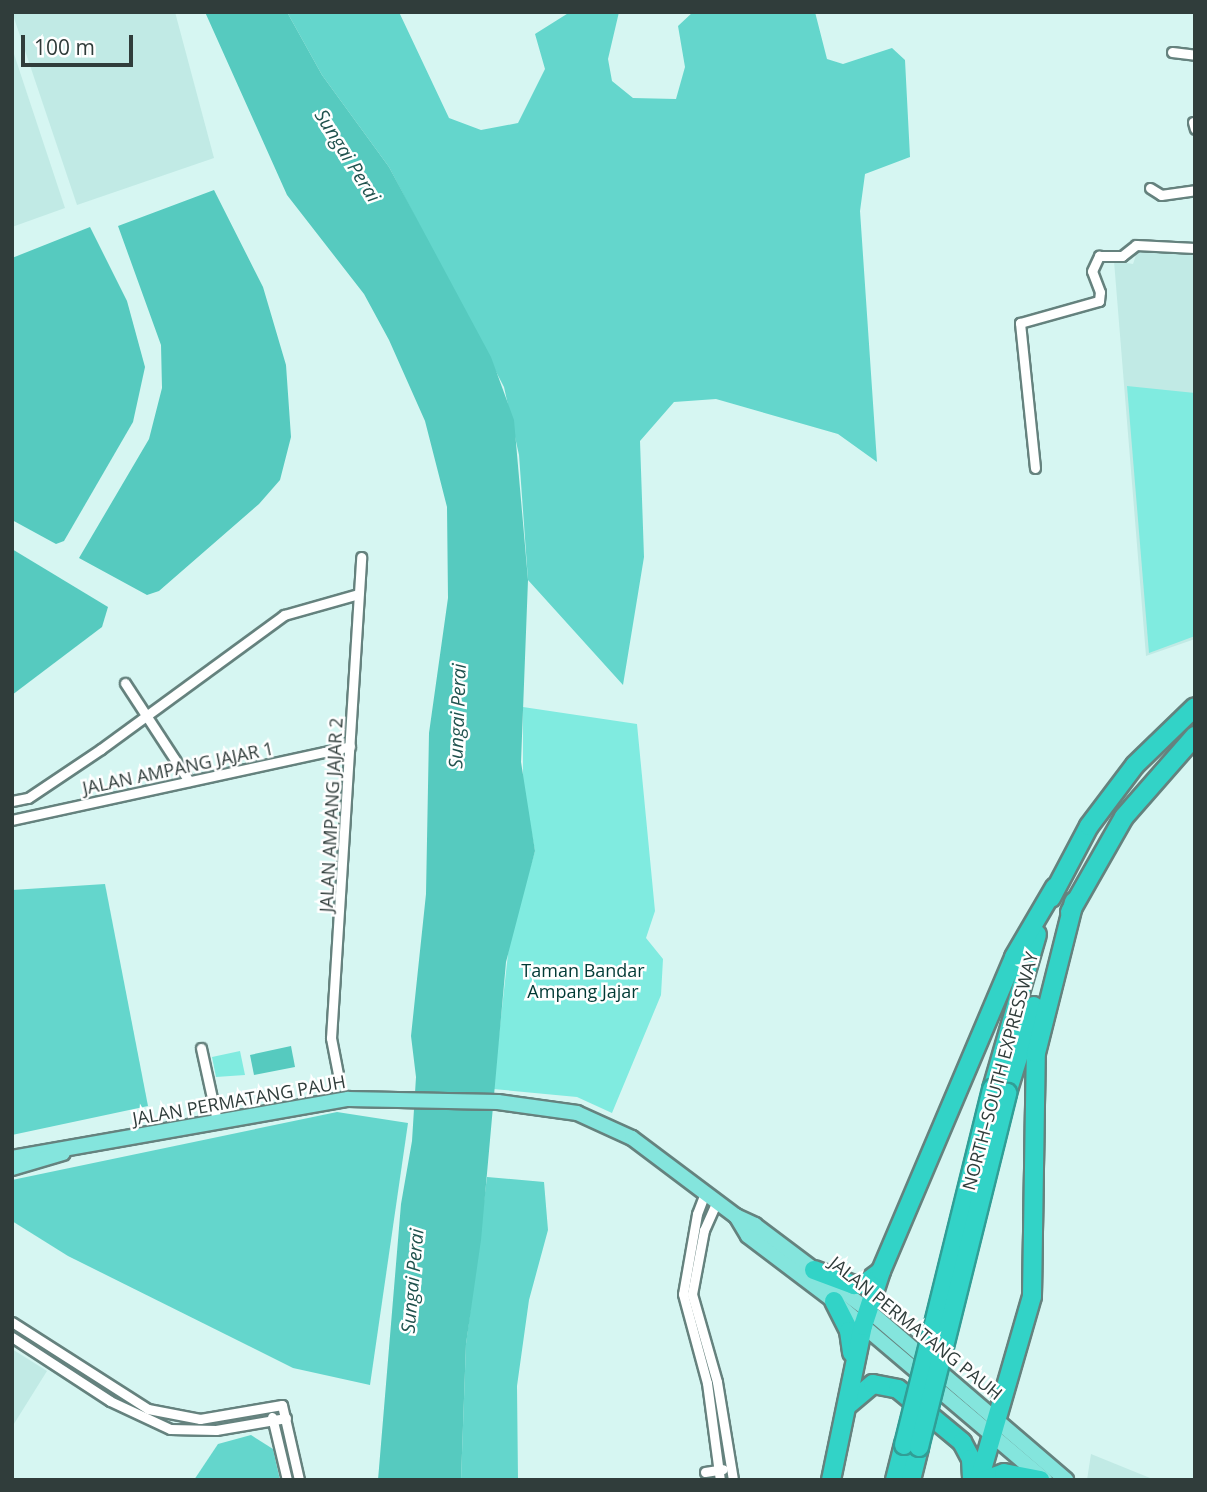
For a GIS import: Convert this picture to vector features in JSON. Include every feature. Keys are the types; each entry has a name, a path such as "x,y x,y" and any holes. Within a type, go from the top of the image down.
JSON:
{"highway":[{"name":"NORTH–SOUTH EXPRESSWAY","path":"911,1480 912,1446 1031,951 1055,887 1089,825 1135,765 1195,707"},
{"name":"NORTH–SOUTH EXPRESSWAY","path":"999,1091 1049,959 1074,902 1124,817 1195,736"},
{"path":"831,1480 865,1318 881,1271 1014,957 1055,887"},
{"path":"979,1480 1028,1318 1034,1274 1036,1053 1074,902"},
{"path":"814,1270 854,1285 864,1284 881,1271"},
{"path":"834,1301 849,1331 854,1371"},
{"path":"847,1407 867,1386 886,1384 898,1389 962,1443 971,1459 972,1480"},
{"name":"NORTH–SOUTH EXPRESSWAY","path":"895,1480 912,1446"},
{"path":"985,1480 1004,1473 1040,1480"}],"main road":[{"name":"JALAN PERMATANG PAUH","path":"12,1158 68,1151 217,1121 348,1099 498,1102 548,1106 598,1120 632,1138 814,1270 865,1318 996,1428 1066,1480"},
{"path":"12,1168 46,1162 68,1151"},
{"name":"JALAN PERMATANG PAUH","path":"736,1216 748,1236 834,1301 865,1318"},
{"name":"JALAN PERMATANG PAUH","path":"996,1428 1045,1480"}],"street":[{"path":"1172,52 1195,55"},
{"path":"1150,188 1161,195 1195,190"},
{"path":"1035,468 1020,323 1099,301 1100,292 1091,271 1099,256 1122,256 1136,245 1195,248"},
{"name":"JALAN AMPANG JAJAR 2","path":"338,1074 331,1038 361,557"},
{"path":"12,802 28,798 284,615 358,593"},
{"path":"125,682 189,781"},
{"name":"JALAN AMPANG JAJAR 1","path":"12,820 350,746"},
{"path":"201,1048 217,1121"},
{"path":"711,1197 692,1294 733,1480"},
{"path":"12,1322 148,1409 200,1419 282,1405 299,1480"},
{"path":"12,1337 110,1401 170,1429 216,1430 285,1418"},
{"path":"712,1382 720,1475"},
{"path":"270,1408 286,1480"},
{"path":"705,1472 720,1475 732,1468"}],"shaded area":[{"path":"12,12 175,12 214,158 77,205"},
{"path":"287,12 399,12 449,118 481,130 518,123 545,69 535,34 570,12 619,12 608,59 612,81 633,98 676,99 685,67 678,26 693,12 815,12 827,59 843,64 892,48 905,60 910,157 865,174 860,211 877,462 838,434 716,399 674,402 640,441 644,557 623,685 528,580 519,455 504,387 389,167 322,75"},
{"path":"12,48 65,208 12,227"},
{"path":"1138,249 1195,251 1195,639 1146,656 1114,261 1133,264"},
{"path":"105,884 148,1106 12,1135 12,890"},
{"path":"337,1112 408,1123 370,1385 293,1368 68,1256 12,1221 12,1180"},
{"path":"487,1177 544,1182 548,1230 529,1300 517,1386 518,1480 461,1480 466,1344"},
{"path":"12,1349 47,1371 12,1427"},
{"path":"251,1435 273,1449 280,1480 194,1480 218,1444"},
{"path":"1091,1454 1155,1480 1087,1480"}],"green space":[{"path":"1127,386 1195,393 1195,636 1149,653"},
{"name":"Taman Bandar Ampang Jajar","path":"523,707 637,724 655,911 646,938 663,959 661,995 612,1113 577,1097 493,1089 510,936 535,851 523,786"},
{"path":"240,1051 245,1075 216,1077 212,1057"}],"water":[{"name":"Sungai Perai","path":"205,12 287,12 322,75 389,167 491,357 514,420 528,580 521,762 535,851 506,962 481,1240 466,1344 461,1480 378,1480 401,1204 412,1141 416,1077 411,1036 426,894 429,733 448,598 447,507 425,421 389,340 364,294 287,195"},
{"path":"214,190 263,287 286,365 291,437 280,480 259,504 159,591 147,595 79,558 149,439 162,388 161,345 118,226"},
{"path":"90,227 127,301 145,367 133,422 64,541 56,544 12,520 12,258"},
{"path":"12,549 108,607 102,627 12,695"},
{"path":"291,1046 295,1067 254,1075 250,1055"}],"waterway":[{"path":"934,1431 958,1452"}]}
